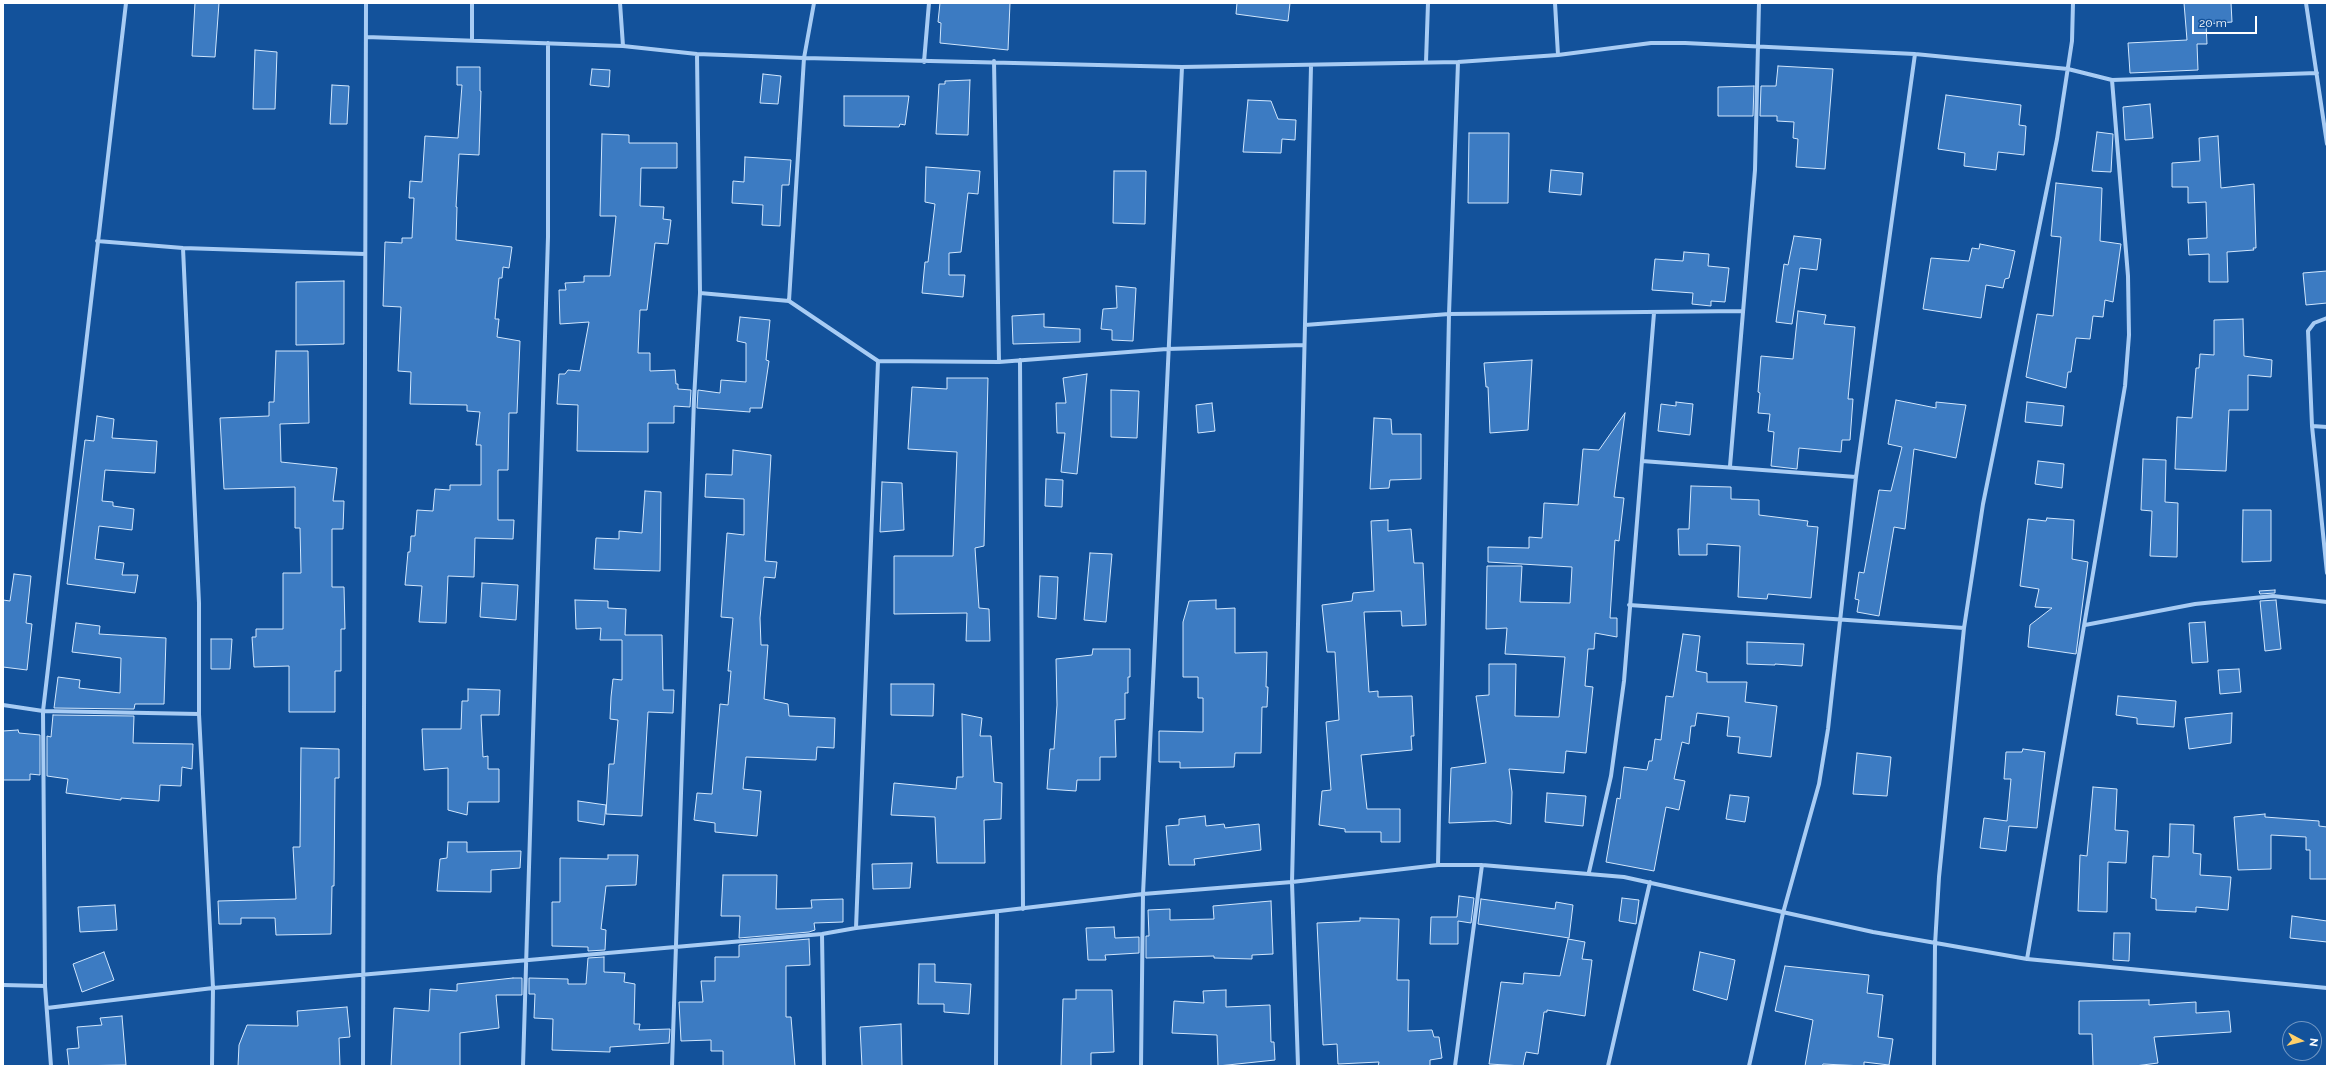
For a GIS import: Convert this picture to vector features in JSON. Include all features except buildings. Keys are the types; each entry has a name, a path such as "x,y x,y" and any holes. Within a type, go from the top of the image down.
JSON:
{"street":[{"path":"51,1066 45,986 43,711 126,3"},
{"path":"363,1066 366,3"},
{"path":"472,3 472,40"},
{"path":"620,3 623,46"},
{"path":"789,301 804,58 814,3"},
{"path":"924,62 929,3"},
{"path":"1426,62 1428,3"},
{"path":"1555,3 1558,55"},
{"path":"1730,466 1754,170 1759,46 1759,3"},
{"path":"1934,1066 1935,944 1939,877 1964,628 1983,504 2056,139 2072,41 2073,3"},
{"path":"2306,3 2327,144"},
{"path":"366,37 623,46 697,54 804,58 924,62 994,61 1182,67 1311,66 1458,62 1558,55 1651,43 1759,46 1915,54 2068,69 2112,80 2317,73"},
{"path":"523,1066 524,959 548,237 548,43"},
{"path":"672,1066 694,399 700,293 697,54"},
{"path":"1749,1066 1783,913 1819,784 1828,729 1856,477 1915,54"},
{"path":"994,61 1000,362"},
{"path":"1438,865 1449,314 1458,62"},
{"path":"1298,1066 1292,882 1311,66"},
{"path":"1141,1066 1143,894 1167,349 1182,67"},
{"path":"2027,959 2118,432 2129,335 2128,270 2112,80"},
{"path":"97,241 183,248 365,254"},
{"path":"183,248 199,603 199,714 213,988 212,1066"},
{"path":"700,293 789,301 878,361 1000,362 1167,349 1304,344"},
{"path":"1305,325 1449,314 1743,311"},
{"path":"1589,872 1611,776 1617,733 1654,313"},
{"path":"2327,318 2314,323 2308,330 2312,426 2327,573"},
{"path":"1020,360 1023,909"},
{"path":"856,928 878,361"},
{"path":"2312,426 2327,427"},
{"path":"1642,461 1730,466 1856,477"},
{"path":"2084,625 2195,604 2257,597 2273,596 2327,602"},
{"path":"1629,605 1840,618 1964,628"},
{"path":"3,705 43,711 199,714"},
{"path":"1455,1066 1482,864"},
{"path":"47,1008 213,988 524,959 822,934 856,928 1143,894 1292,882 1438,865 1482,864 1589,872 1650,882 1783,913 1935,944 2027,959 2327,988"},
{"path":"1608,1066 1650,882"},
{"path":"996,1066 997,912"},
{"path":"822,934 824,1066"},
{"path":"3,985 45,986"}]}
